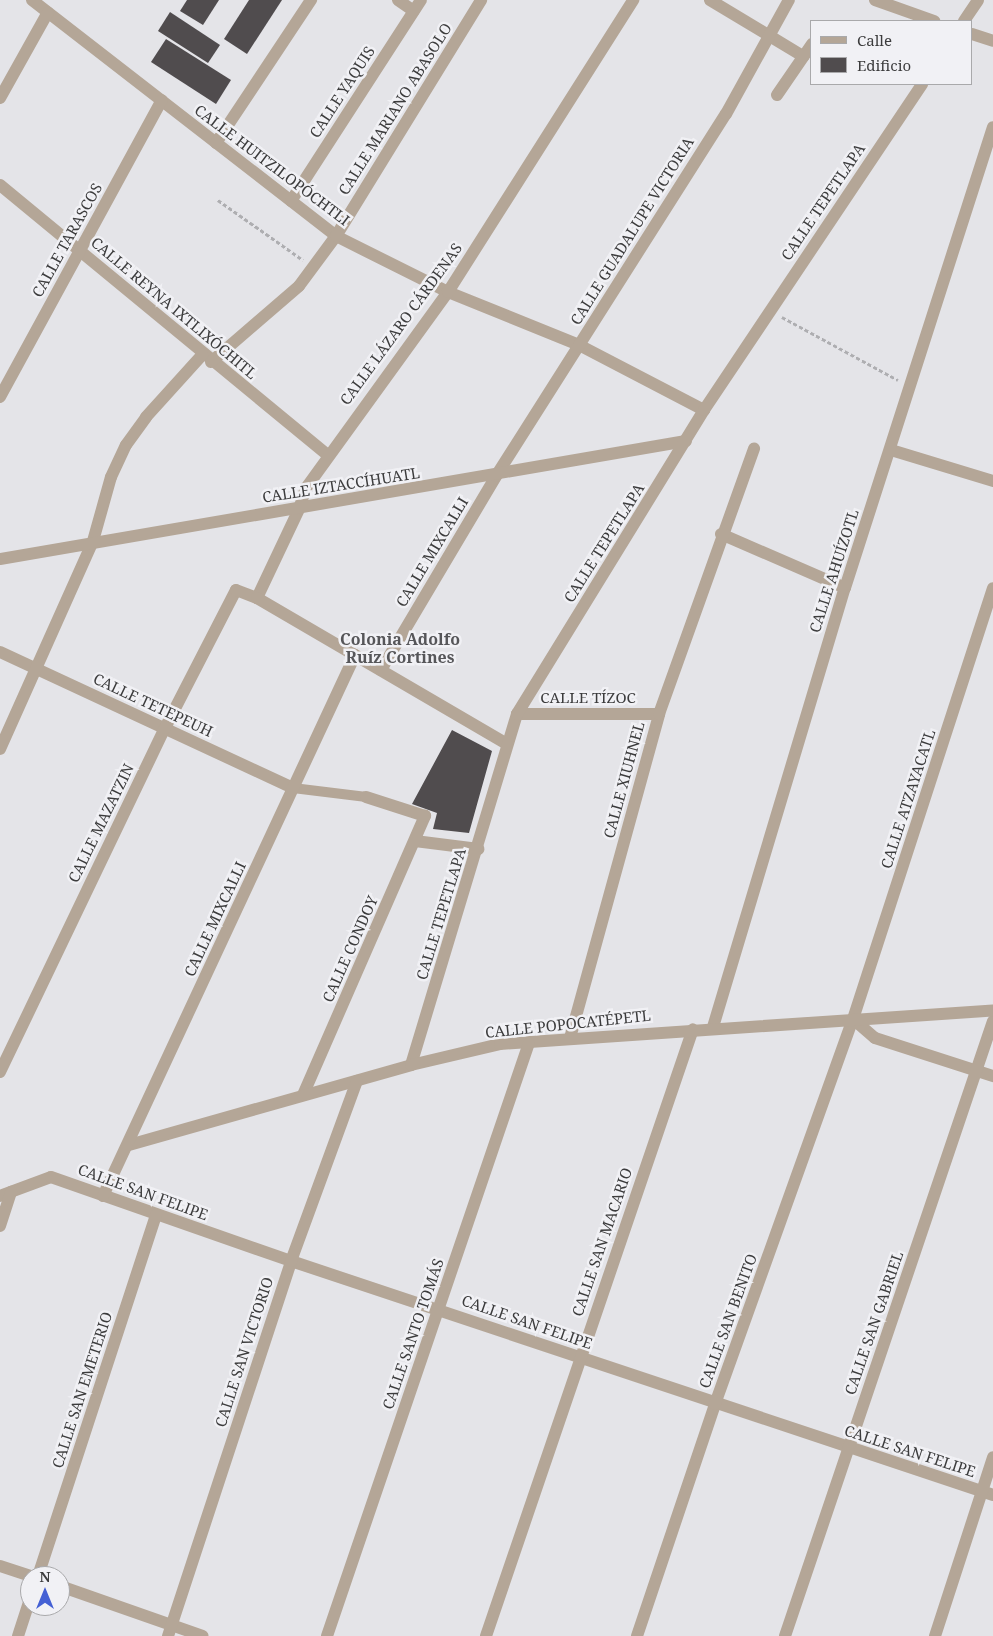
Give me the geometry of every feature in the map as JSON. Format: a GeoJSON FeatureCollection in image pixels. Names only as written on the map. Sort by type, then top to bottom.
{"type":"FeatureCollection","features":[{"type":"Feature","properties":{"kind":"street","name":"CALLE HUITZILOPÓCHTLI"},"geometry":{"type":"LineString","coordinates":[[32,0],[336,236],[448,292],[579,345],[704,410]]}},
{"type":"Feature","properties":{"kind":"street"},"geometry":{"type":"LineString","coordinates":[[216,143],[311,0]]}},
{"type":"Feature","properties":{"kind":"street"},"geometry":{"type":"LineString","coordinates":[[398,0],[414,11]]}},
{"type":"Feature","properties":{"kind":"street","name":"CALLE YAQUIS"},"geometry":{"type":"LineString","coordinates":[[291,201],[422,0]]}},
{"type":"Feature","properties":{"kind":"street","name":"CALLE MARIANO ABASOLO"},"geometry":{"type":"LineString","coordinates":[[0,749],[94,541],[111,477],[126,444],[207,358],[299,286],[336,236],[481,0]]}},
{"type":"Feature","properties":{"kind":"street","name":"CALLE LÁZARO CÁRDENAS"},"geometry":{"type":"LineString","coordinates":[[257,598],[299,509],[306,488],[327,455],[448,292],[633,0]]}},
{"type":"Feature","properties":{"kind":"street"},"geometry":{"type":"LineString","coordinates":[[710,0],[803,56]]}},
{"type":"Feature","properties":{"kind":"street","name":"CALLE GUADALUPE VICTORIA"},"geometry":{"type":"LineString","coordinates":[[496,476],[726,114],[788,0]]}},
{"type":"Feature","properties":{"kind":"street"},"geometry":{"type":"LineString","coordinates":[[875,0],[931,20]]}},
{"type":"Feature","properties":{"kind":"street"},"geometry":{"type":"LineString","coordinates":[[965,20],[978,0]]}},
{"type":"Feature","properties":{"kind":"street"},"geometry":{"type":"LineString","coordinates":[[0,98],[48,12]]}},
{"type":"Feature","properties":{"kind":"street"},"geometry":{"type":"LineString","coordinates":[[973,34],[993,41]]}},
{"type":"Feature","properties":{"kind":"street"},"geometry":{"type":"LineString","coordinates":[[777,95],[810,47]]}},
{"type":"Feature","properties":{"kind":"street","name":"CALLE TEPETLAPA"},"geometry":{"type":"LineString","coordinates":[[411,1065],[478,849],[505,743],[517,714],[704,410],[921,85]]}},
{"type":"Feature","properties":{"kind":"street","name":"CALLE TARASCOS"},"geometry":{"type":"LineString","coordinates":[[0,397],[162,100]]}},
{"type":"Feature","properties":{"kind":"street","name":"CALLE AHUÍZOTL"},"geometry":{"type":"LineString","coordinates":[[714,1028],[845,588],[891,450],[909,386],[993,127]]}},
{"type":"Feature","properties":{"kind":"street","name":"CALLE REYNA IXTLIXÓCHITL"},"geometry":{"type":"LineString","coordinates":[[0,185],[207,358],[327,455]]}},
{"type":"Feature","properties":{"kind":"street","name":"CALLE IZTACCÍHUATL"},"geometry":{"type":"LineString","coordinates":[[0,558],[496,476],[686,441]]}},
{"type":"Feature","properties":{"kind":"street","name":"CALLE XIUHNEL"},"geometry":{"type":"LineString","coordinates":[[570,1038],[659,714],[754,449]]}},
{"type":"Feature","properties":{"kind":"street"},"geometry":{"type":"LineString","coordinates":[[891,450],[993,481]]}},
{"type":"Feature","properties":{"kind":"street","name":"CALLE MIXCALLI"},"geometry":{"type":"LineString","coordinates":[[381,670],[496,476]]}},
{"type":"Feature","properties":{"kind":"street"},"geometry":{"type":"LineString","coordinates":[[722,534],[845,588]]}},
{"type":"Feature","properties":{"kind":"street","name":"CALLE ATZAYACATL"},"geometry":{"type":"LineString","coordinates":[[854,1019],[993,588]]}},
{"type":"Feature","properties":{"kind":"street","name":"CALLE MAZATZIN"},"geometry":{"type":"LineString","coordinates":[[0,1072],[165,728],[236,590],[257,598]]}},
{"type":"Feature","properties":{"kind":"street"},"geometry":{"type":"LineString","coordinates":[[257,598],[505,743]]}},
{"type":"Feature","properties":{"kind":"street","name":"CALLE TETEPEUH"},"geometry":{"type":"LineString","coordinates":[[0,652],[293,788]]}},
{"type":"Feature","properties":{"kind":"street","name":"CALLE MIXCALLI"},"geometry":{"type":"LineString","coordinates":[[103,1196],[129,1145],[355,655]]}},
{"type":"Feature","properties":{"kind":"street","name":"CALLE TÍZOC"},"geometry":{"type":"LineString","coordinates":[[517,714],[659,714]]}},
{"type":"Feature","properties":{"kind":"street"},"geometry":{"type":"LineString","coordinates":[[293,788],[366,797]]}},
{"type":"Feature","properties":{"kind":"street","name":"CALLE CONDOY"},"geometry":{"type":"LineString","coordinates":[[303,1095],[425,816],[366,797]]}},
{"type":"Feature","properties":{"kind":"street"},"geometry":{"type":"LineString","coordinates":[[415,841],[478,849]]}},
{"type":"Feature","properties":{"kind":"street","name":"CALLE POPOCATÉPETL"},"geometry":{"type":"LineString","coordinates":[[129,1145],[411,1065],[500,1044],[693,1028],[993,1010]]}},
{"type":"Feature","properties":{"kind":"street"},"geometry":{"type":"LineString","coordinates":[[854,1019],[875,1038],[993,1076]]}},
{"type":"Feature","properties":{"kind":"street","name":"CALLE SAN BENITO"},"geometry":{"type":"LineString","coordinates":[[636,1636],[715,1404],[854,1019]]}},
{"type":"Feature","properties":{"kind":"street","name":"CALLE SAN GABRIEL"},"geometry":{"type":"LineString","coordinates":[[785,1636],[993,1021]]}},
{"type":"Feature","properties":{"kind":"street","name":"CALLE SAN MACARIO"},"geometry":{"type":"LineString","coordinates":[[486,1636],[693,1028]]}},
{"type":"Feature","properties":{"kind":"street","name":"CALLE SANTO TOMÁS"},"geometry":{"type":"LineString","coordinates":[[327,1636],[529,1043]]}},
{"type":"Feature","properties":{"kind":"street","name":"CALLE SAN VICTORIO"},"geometry":{"type":"LineString","coordinates":[[170,1631],[291,1261],[357,1081]]}},
{"type":"Feature","properties":{"kind":"street","name":"CALLE SAN FELIPE"},"geometry":{"type":"LineString","coordinates":[[5,1194],[51,1177],[291,1261],[439,1309],[715,1404],[987,1493]]}},
{"type":"Feature","properties":{"kind":"street"},"geometry":{"type":"LineString","coordinates":[[0,1226],[5,1194]]}},
{"type":"Feature","properties":{"kind":"street","name":"CALLE SAN EMETERIO"},"geometry":{"type":"LineString","coordinates":[[41,1566],[156,1215]]}},
{"type":"Feature","properties":{"kind":"street"},"geometry":{"type":"LineString","coordinates":[[935,1636],[987,1493],[993,1457]]}},
{"type":"Feature","properties":{"kind":"street"},"geometry":{"type":"LineString","coordinates":[[0,1566],[20,1572]]}},
{"type":"Feature","properties":{"kind":"street"},"geometry":{"type":"LineString","coordinates":[[70,1590],[170,1631],[202,1636]]}},
{"type":"Feature","properties":{"kind":"street"},"geometry":{"type":"LineString","coordinates":[[18,1636],[25,1616]]}},
{"type":"Feature","properties":{"kind":"path"},"geometry":{"type":"LineString","coordinates":[[218,200],[313,266]]}},
{"type":"Feature","properties":{"kind":"path"},"geometry":{"type":"LineString","coordinates":[[770,310],[909,386]]}},
{"type":"Feature","properties":{"kind":"building"},"geometry":{"type":"Polygon","coordinates":[[[187,0],[219,0],[203,25],[180,11],[187,0]]]}},
{"type":"Feature","properties":{"kind":"building"},"geometry":{"type":"Polygon","coordinates":[[[249,0],[282,0],[247,54],[224,39],[249,0]]]}},
{"type":"Feature","properties":{"kind":"building"},"geometry":{"type":"Polygon","coordinates":[[[170,12],[220,45],[208,63],[158,31],[170,12]]]}},
{"type":"Feature","properties":{"kind":"building"},"geometry":{"type":"Polygon","coordinates":[[[166,39],[231,80],[216,104],[151,62],[166,39]]]}},
{"type":"Feature","properties":{"kind":"building"},"geometry":{"type":"Polygon","coordinates":[[[452,730],[492,751],[469,833],[433,829],[437,813],[412,804],[452,730]]]}},
{"type":"Feature","properties":{"kind":"district","name":"Colonia Adolfo Ruíz Cortines"},"geometry":{"type":"Point","coordinates":[400,648]}}]}
